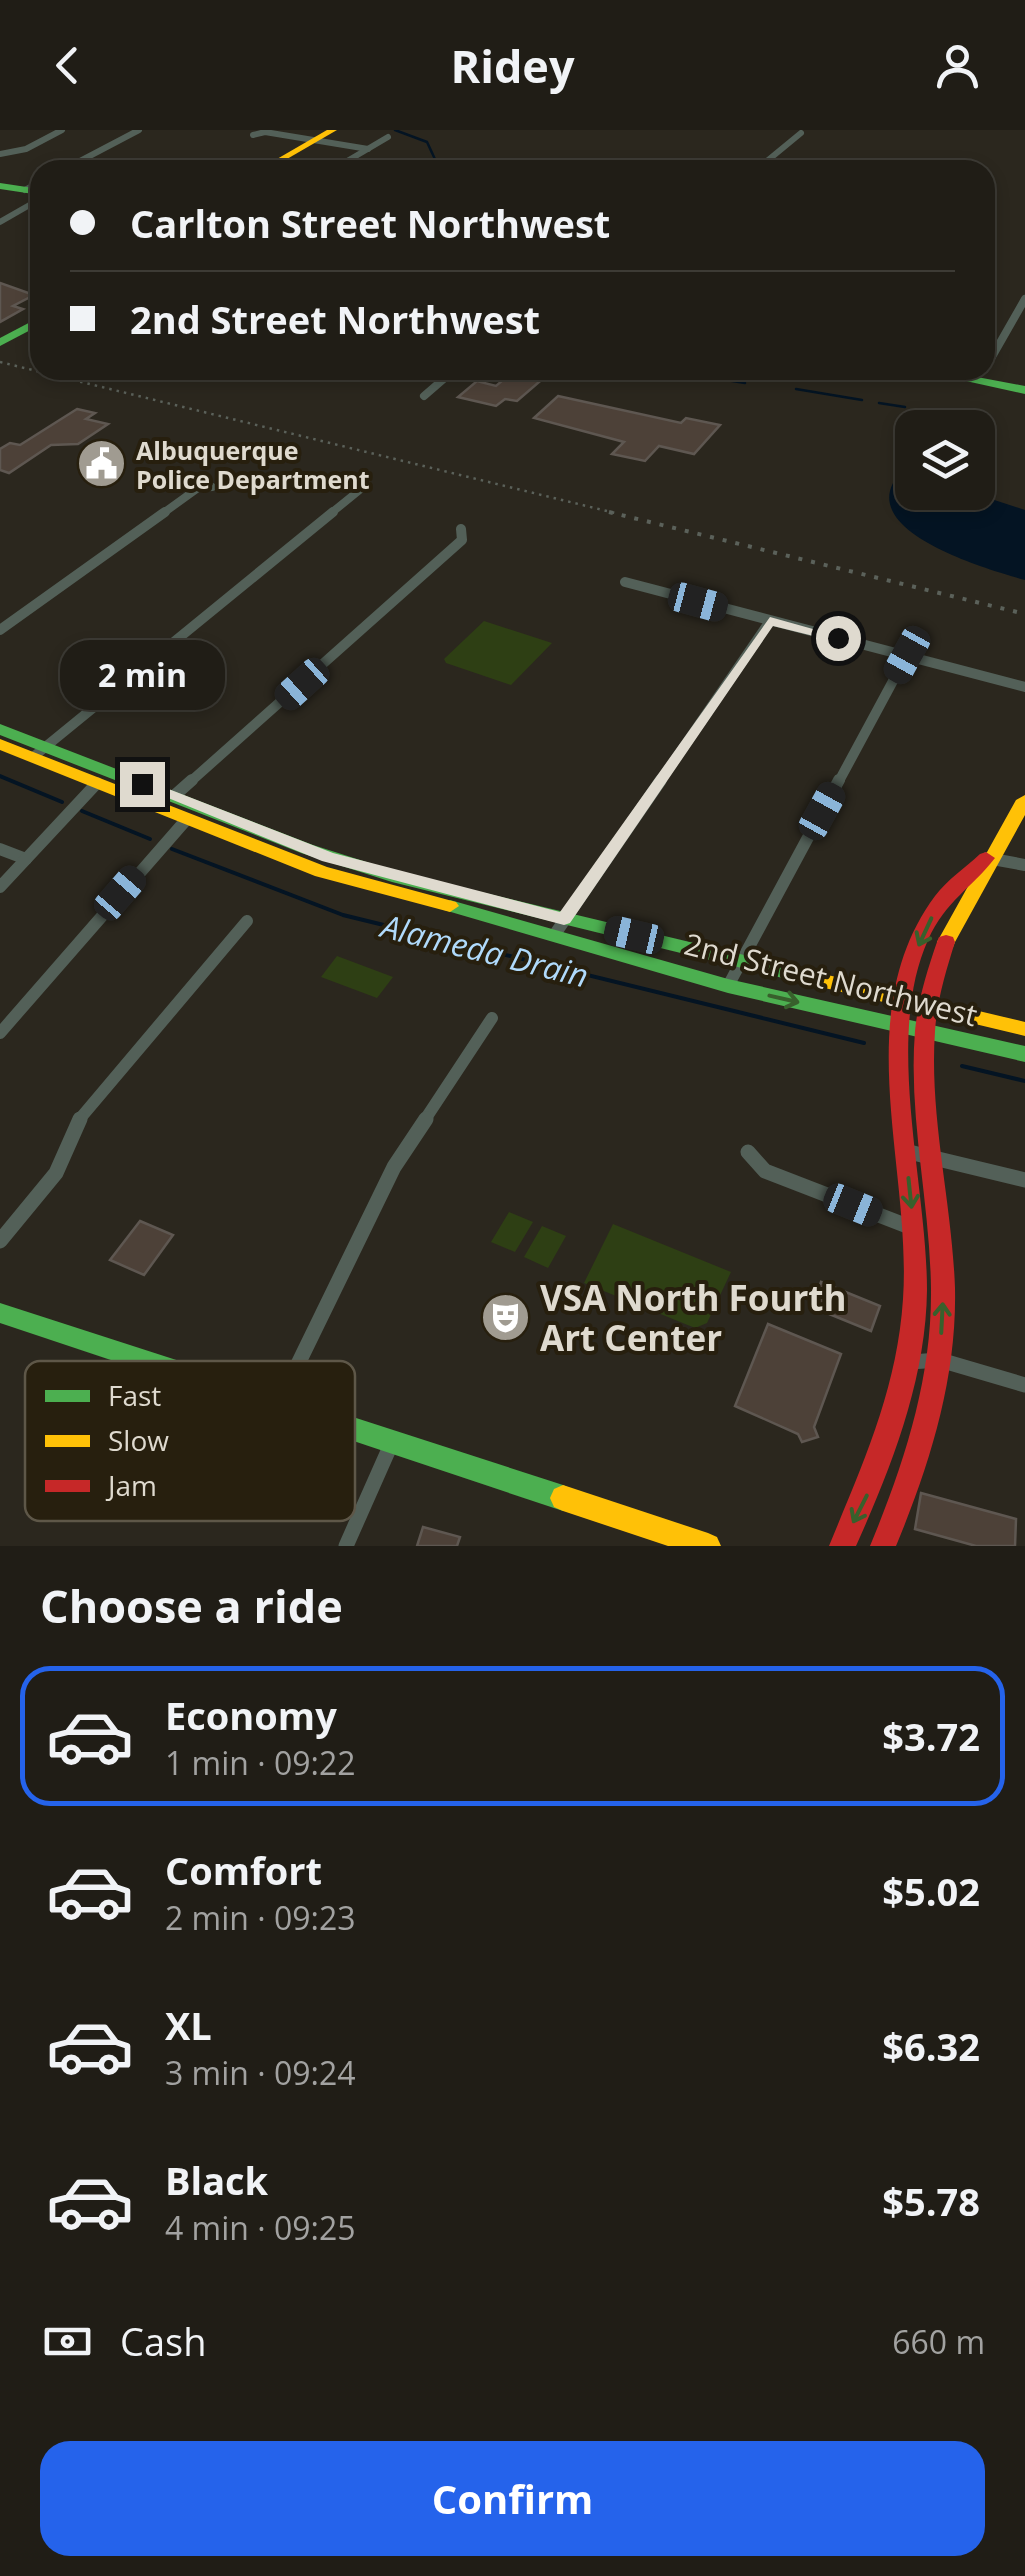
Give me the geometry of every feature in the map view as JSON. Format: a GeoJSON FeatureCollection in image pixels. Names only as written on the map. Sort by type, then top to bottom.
{"type":"FeatureCollection","features":[{"type":"Feature","properties":{"kind":"main road"},"geometry":{"type":"LineString","coordinates":[[281,160],[346,130]]}},
{"type":"Feature","properties":{"kind":"main road"},"geometry":{"type":"LineString","coordinates":[[291,160],[324,137]]}},
{"type":"Feature","properties":{"kind":"main road"},"geometry":{"type":"LineString","coordinates":[[0,186],[30,190]]}},
{"type":"Feature","properties":{"kind":"main road"},"geometry":{"type":"LineString","coordinates":[[0,332],[30,316]]}},
{"type":"Feature","properties":{"kind":"main road"},"geometry":{"type":"LineString","coordinates":[[0,343],[30,326]]}},
{"type":"Feature","properties":{"kind":"main road"},"geometry":{"type":"LineString","coordinates":[[995,379],[1025,390]]}},
{"type":"Feature","properties":{"kind":"main road","name":"2nd Street Northwest"},"geometry":{"type":"LineString","coordinates":[[0,729],[97,783],[321,872],[560,927],[740,960],[1025,1028]]}},
{"type":"Feature","properties":{"kind":"main road","name":"2nd Street Northwest"},"geometry":{"type":"LineString","coordinates":[[0,744],[39,752],[174,796],[328,857],[560,927],[728,986],[1025,1054]]}},
{"type":"Feature","properties":{"kind":"main road"},"geometry":{"type":"LineString","coordinates":[[882,1546],[912,1476],[940,1360],[943,1290],[924,1032],[928,1004],[940,959],[987,858],[1025,800]]}},
{"type":"Feature","properties":{"kind":"main road"},"geometry":{"type":"LineString","coordinates":[[842,1546],[876,1478],[910,1362],[916,1289],[898,1026],[902,998],[912,961],[940,904],[962,876],[987,858]]}},
{"type":"Feature","properties":{"kind":"main road"},"geometry":{"type":"LineString","coordinates":[[0,1313],[149,1361]]}},
{"type":"Feature","properties":{"kind":"main road"},"geometry":{"type":"LineString","coordinates":[[355,1428],[708,1546]]}},
{"type":"Feature","properties":{"kind":"street"},"geometry":{"type":"LineString","coordinates":[[0,154],[26,149],[62,130]]}},
{"type":"Feature","properties":{"kind":"street"},"geometry":{"type":"LineString","coordinates":[[82,160],[139,130]]}},
{"type":"Feature","properties":{"kind":"street"},"geometry":{"type":"LineString","coordinates":[[768,160],[801,133]]}},
{"type":"Feature","properties":{"kind":"street"},"geometry":{"type":"LineString","coordinates":[[253,135],[324,137],[368,149]]}},
{"type":"Feature","properties":{"kind":"street"},"geometry":{"type":"LineString","coordinates":[[349,160],[388,137]]}},
{"type":"Feature","properties":{"kind":"street"},"geometry":{"type":"LineString","coordinates":[[0,222],[30,196]]}},
{"type":"Feature","properties":{"kind":"street"},"geometry":{"type":"LineString","coordinates":[[995,353],[1025,299]]}},
{"type":"Feature","properties":{"kind":"street"},"geometry":{"type":"LineString","coordinates":[[424,396],[442,380]]}},
{"type":"Feature","properties":{"kind":"street"},"geometry":{"type":"LineString","coordinates":[[39,752],[366,484]]}},
{"type":"Feature","properties":{"kind":"street"},"geometry":{"type":"LineString","coordinates":[[0,630],[198,488],[212,487]]}},
{"type":"Feature","properties":{"kind":"street"},"geometry":{"type":"LineString","coordinates":[[174,796],[462,540],[461,529]]}},
{"type":"Feature","properties":{"kind":"street"},"geometry":{"type":"LineString","coordinates":[[625,582],[1025,687]]}},
{"type":"Feature","properties":{"kind":"street"},"geometry":{"type":"LineString","coordinates":[[560,927],[770,621]]}},
{"type":"Feature","properties":{"kind":"street"},"geometry":{"type":"LineString","coordinates":[[728,986],[907,655]]}},
{"type":"Feature","properties":{"kind":"street"},"geometry":{"type":"LineString","coordinates":[[0,887],[97,783]]}},
{"type":"Feature","properties":{"kind":"street"},"geometry":{"type":"LineString","coordinates":[[0,1032],[186,820]]}},
{"type":"Feature","properties":{"kind":"street"},"geometry":{"type":"LineString","coordinates":[[0,849],[26,859]]}},
{"type":"Feature","properties":{"kind":"street"},"geometry":{"type":"LineString","coordinates":[[987,858],[1025,865]]}},
{"type":"Feature","properties":{"kind":"street"},"geometry":{"type":"LineString","coordinates":[[0,1241],[56,1173],[75,1125],[247,921]]}},
{"type":"Feature","properties":{"kind":"street"},"geometry":{"type":"LineString","coordinates":[[300,1361],[394,1166],[492,1018]]}},
{"type":"Feature","properties":{"kind":"street"},"geometry":{"type":"LineString","coordinates":[[906,1151],[1025,1180]]}},
{"type":"Feature","properties":{"kind":"street"},"geometry":{"type":"LineString","coordinates":[[748,1152],[764,1170],[938,1236]]}},
{"type":"Feature","properties":{"kind":"street"},"geometry":{"type":"LineString","coordinates":[[910,1362],[940,1360],[1025,1385]]}},
{"type":"Feature","properties":{"kind":"street"},"geometry":{"type":"LineString","coordinates":[[346,1546],[393,1440]]}},
{"type":"Feature","properties":{"kind":"green space"},"geometry":{"type":"Polygon","coordinates":[[[484,621],[552,643],[511,685],[446,663],[444,659],[484,621]]]}},
{"type":"Feature","properties":{"kind":"green space"},"geometry":{"type":"Polygon","coordinates":[[[337,956],[393,977],[377,998],[321,977],[337,956]]]}},
{"type":"Feature","properties":{"kind":"green space"},"geometry":{"type":"Polygon","coordinates":[[[509,1212],[533,1222],[515,1252],[491,1242],[509,1212]]]}},
{"type":"Feature","properties":{"kind":"green space"},"geometry":{"type":"Polygon","coordinates":[[[613,1224],[731,1272],[707,1323],[695,1328],[584,1283],[613,1224]]]}},
{"type":"Feature","properties":{"kind":"green space"},"geometry":{"type":"Polygon","coordinates":[[[542,1226],[566,1236],[548,1268],[524,1257],[542,1226]]]}},
{"type":"Feature","properties":{"kind":"water"},"geometry":{"type":"Polygon","coordinates":[[[893,483],[895,510],[995,510],[995,500],[1025,510],[1025,580],[961,559],[914,534],[897,519],[889,502],[893,483]]]}},
{"type":"Feature","properties":{"kind":"building"},"geometry":{"type":"Polygon","coordinates":[[[0,283],[30,294],[13,306],[23,309],[0,322],[0,283]]]}},
{"type":"Feature","properties":{"kind":"building"},"geometry":{"type":"Polygon","coordinates":[[[503,380],[541,380],[517,401],[505,399],[496,406],[458,397],[477,381],[496,386],[503,380]]]}},
{"type":"Feature","properties":{"kind":"building"},"geometry":{"type":"Polygon","coordinates":[[[558,396],[681,423],[686,418],[720,425],[694,454],[659,446],[645,461],[612,454],[624,442],[534,418],[558,396]]]}},
{"type":"Feature","properties":{"kind":"building"},"geometry":{"type":"Polygon","coordinates":[[[77,409],[95,413],[86,419],[108,424],[78,444],[51,445],[9,473],[0,470],[0,449],[10,443],[20,445],[77,409]]]}},
{"type":"Feature","properties":{"kind":"building"},"geometry":{"type":"Polygon","coordinates":[[[140,1221],[173,1235],[144,1275],[110,1260],[140,1221]]]}},
{"type":"Feature","properties":{"kind":"building"},"geometry":{"type":"Polygon","coordinates":[[[821,1282],[880,1306],[871,1331],[812,1307],[821,1282]]]}},
{"type":"Feature","properties":{"kind":"building"},"geometry":{"type":"Polygon","coordinates":[[[768,1324],[841,1354],[814,1427],[818,1437],[802,1442],[798,1434],[735,1406],[768,1324]]]}},
{"type":"Feature","properties":{"kind":"building"},"geometry":{"type":"Polygon","coordinates":[[[921,1493],[1016,1519],[1015,1546],[976,1546],[915,1529],[921,1493]]]}},
{"type":"Feature","properties":{"kind":"building"},"geometry":{"type":"Polygon","coordinates":[[[423,1527],[460,1537],[457,1546],[417,1546],[423,1527]]]}},
{"type":"Feature","properties":{"kind":"waterway"},"geometry":{"type":"LineString","coordinates":[[395,130],[427,142],[435,160]]}},
{"type":"Feature","properties":{"kind":"waterway"},"geometry":{"type":"LineString","coordinates":[[726,380],[745,383]]}},
{"type":"Feature","properties":{"kind":"waterway"},"geometry":{"type":"LineString","coordinates":[[796,389],[862,400]]}},
{"type":"Feature","properties":{"kind":"waterway"},"geometry":{"type":"LineString","coordinates":[[879,403],[905,407]]}},
{"type":"Feature","properties":{"kind":"waterway","name":"Alameda Drain"},"geometry":{"type":"LineString","coordinates":[[0,776],[62,802]]}},
{"type":"Feature","properties":{"kind":"waterway","name":"Alameda Drain"},"geometry":{"type":"LineString","coordinates":[[82,811],[150,839]]}},
{"type":"Feature","properties":{"kind":"waterway","name":"Alameda Drain"},"geometry":{"type":"LineString","coordinates":[[172,849],[343,915],[864,1043]]}},
{"type":"Feature","properties":{"kind":"waterway","name":"Alameda Drain"},"geometry":{"type":"LineString","coordinates":[[962,1066],[1025,1081]]}},
{"type":"Feature","properties":{"kind":"railway"},"geometry":{"type":"LineString","coordinates":[[0,362],[30,369]]}},
{"type":"Feature","properties":{"kind":"railway"},"geometry":{"type":"LineString","coordinates":[[73,380],[619,514]]}},
{"type":"Feature","properties":{"kind":"railway"},"geometry":{"type":"LineString","coordinates":[[609,512],[1025,614]]}},
{"type":"Feature","properties":{"kind":"traffic: fast"},"geometry":{"type":"LineString","coordinates":[[0,186],[30,190]]}},
{"type":"Feature","properties":{"kind":"traffic: fast"},"geometry":{"type":"LineString","coordinates":[[0,343],[30,326]]}},
{"type":"Feature","properties":{"kind":"traffic: fast"},"geometry":{"type":"LineString","coordinates":[[974,380],[1025,390]]}},
{"type":"Feature","properties":{"kind":"traffic: fast"},"geometry":{"type":"LineString","coordinates":[[0,729],[307,849],[398,878],[811,978]]}},
{"type":"Feature","properties":{"kind":"traffic: fast"},"geometry":{"type":"LineString","coordinates":[[450,906],[728,986],[1025,1054]]}},
{"type":"Feature","properties":{"kind":"traffic: fast"},"geometry":{"type":"LineString","coordinates":[[0,1313],[146,1361]]}},
{"type":"Feature","properties":{"kind":"traffic: fast"},"geometry":{"type":"LineString","coordinates":[[355,1430],[563,1498]]}},
{"type":"Feature","properties":{"kind":"traffic: slow"},"geometry":{"type":"LineString","coordinates":[[280,160],[333,130]]}},
{"type":"Feature","properties":{"kind":"traffic: slow"},"geometry":{"type":"LineString","coordinates":[[0,744],[321,872],[450,906]]}},
{"type":"Feature","properties":{"kind":"traffic: slow"},"geometry":{"type":"LineString","coordinates":[[946,942],[1025,800]]}},
{"type":"Feature","properties":{"kind":"traffic: slow"},"geometry":{"type":"LineString","coordinates":[[811,978],[1025,1029]]}},
{"type":"Feature","properties":{"kind":"traffic: slow"},"geometry":{"type":"LineString","coordinates":[[563,1498],[708,1546]]}},
{"type":"Feature","properties":{"kind":"traffic: jam"},"geometry":{"type":"LineString","coordinates":[[842,1546],[892,1423],[913,1326],[914,1246],[900,1090],[899,1038],[904,988],[918,942],[942,900],[986,858]]}},
{"type":"Feature","properties":{"kind":"traffic: jam"},"geometry":{"type":"LineString","coordinates":[[883,1546],[918,1452],[939,1355],[943,1288],[924,1070],[932,984],[946,942]]}},
{"type":"Feature","properties":{"kind":"place","name":"Albuquerque Police Department"},"geometry":{"type":"Point","coordinates":[101,464]}},
{"type":"Feature","properties":{"kind":"place","name":"VSA North Fourth Art Center"},"geometry":{"type":"Point","coordinates":[505,1317]}},
{"type":"Feature","properties":{"kind":"route"},"geometry":{"type":"LineString","coordinates":[[142,784],[328,857],[564,919],[770,621],[838,638]]}}]}
